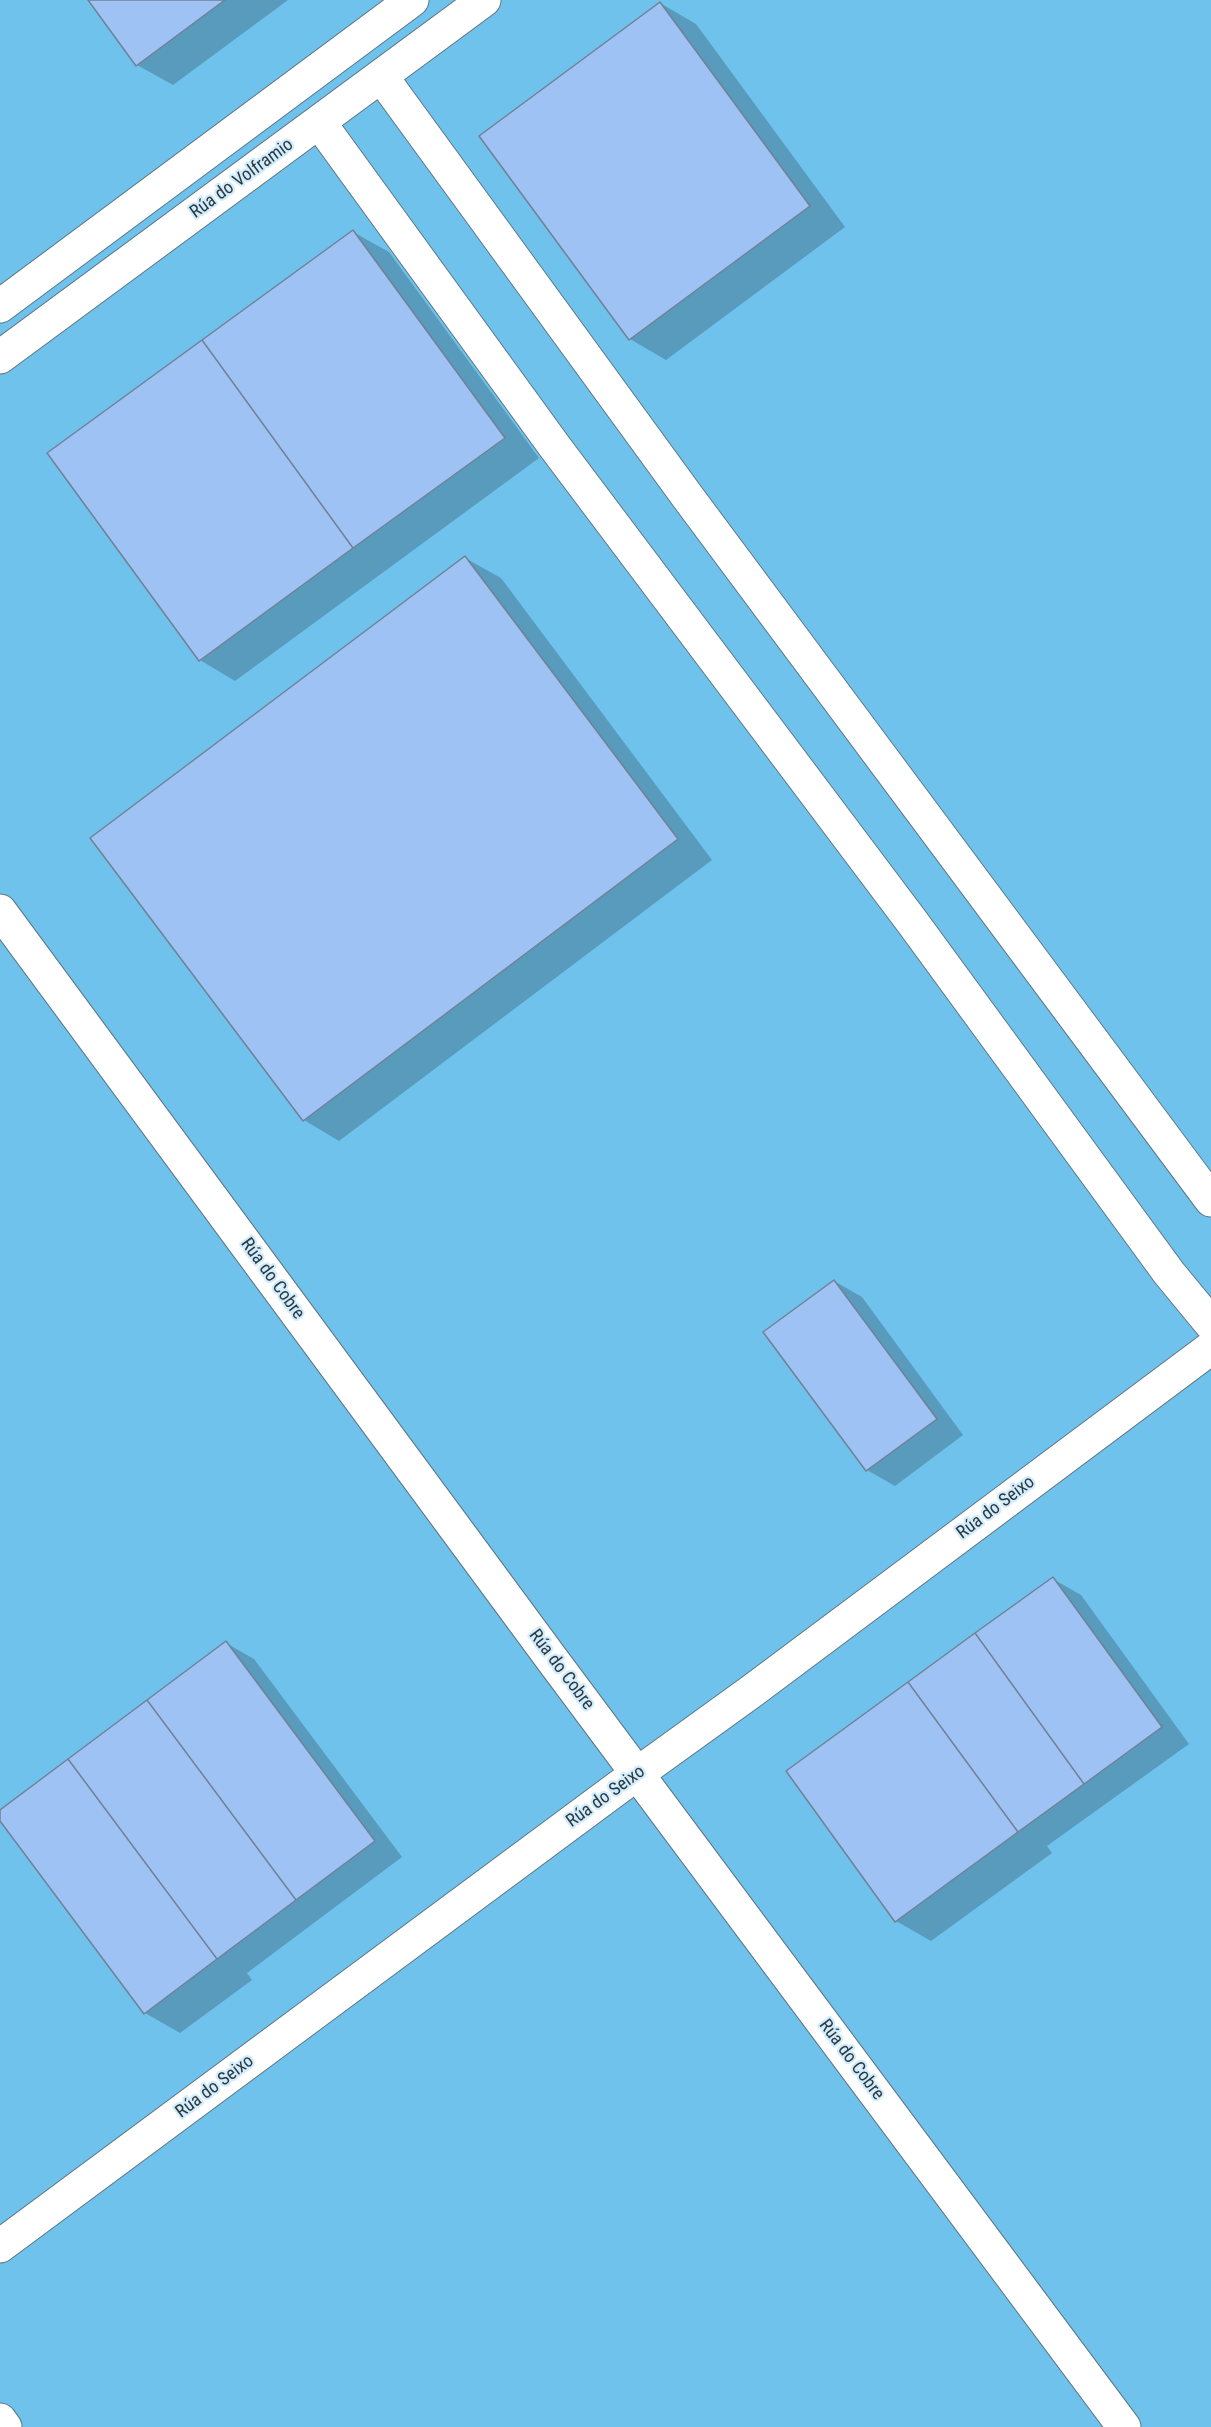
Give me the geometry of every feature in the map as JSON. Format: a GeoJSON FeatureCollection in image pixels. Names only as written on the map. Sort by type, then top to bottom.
{"type":"FeatureCollection","features":[{"type":"Feature","properties":{"kind":"street"},"geometry":{"type":"LineString","coordinates":[[0,306],[412,0]]}},
{"type":"Feature","properties":{"kind":"street","name":"Rúa do Volframio"},"geometry":{"type":"LineString","coordinates":[[0,357],[484,0]]}},
{"type":"Feature","properties":{"kind":"street"},"geometry":{"type":"LineString","coordinates":[[381,76],[687,496],[1211,1200]]}},
{"type":"Feature","properties":{"kind":"street"},"geometry":{"type":"LineString","coordinates":[[319,122],[562,457],[913,923],[1169,1273],[1211,1324]]}},
{"type":"Feature","properties":{"kind":"street","name":"Rúa do Cobre"},"geometry":{"type":"LineString","coordinates":[[0,911],[1124,2427]]}},
{"type":"Feature","properties":{"kind":"street","name":"Rúa do Seixo"},"geometry":{"type":"LineString","coordinates":[[0,2246],[1211,1348]]}},
{"type":"Feature","properties":{"kind":"street"},"geometry":{"type":"LineString","coordinates":[[0,2420],[5,2427]]}},
{"type":"Feature","properties":{"kind":"shaded area"},"geometry":{"type":"Polygon","coordinates":[[[0,0],[1211,0],[1211,2427],[0,2427],[0,0]]]}},
{"type":"Feature","properties":{"kind":"building"},"geometry":{"type":"Polygon","coordinates":[[[88,0],[225,0],[136,66],[88,0]]]}},
{"type":"Feature","properties":{"kind":"building"},"geometry":{"type":"Polygon","coordinates":[[[660,2],[810,206],[629,340],[479,136],[660,2]]]}},
{"type":"Feature","properties":{"kind":"building"},"geometry":{"type":"Polygon","coordinates":[[[353,230],[505,438],[353,548],[202,340],[353,230]]]}},
{"type":"Feature","properties":{"kind":"building"},"geometry":{"type":"Polygon","coordinates":[[[202,340],[353,548],[199,661],[47,453],[202,340]]]}},
{"type":"Feature","properties":{"kind":"building"},"geometry":{"type":"Polygon","coordinates":[[[465,556],[678,839],[303,1121],[90,838],[465,556]]]}},
{"type":"Feature","properties":{"kind":"building"},"geometry":{"type":"Polygon","coordinates":[[[834,1280],[937,1419],[866,1471],[763,1332],[834,1280]]]}},
{"type":"Feature","properties":{"kind":"building"},"geometry":{"type":"Polygon","coordinates":[[[1053,1577],[1162,1727],[1084,1784],[975,1633],[1053,1577]]]}},
{"type":"Feature","properties":{"kind":"building"},"geometry":{"type":"Polygon","coordinates":[[[975,1633],[1084,1784],[1018,1832],[908,1682],[975,1633]]]}},
{"type":"Feature","properties":{"kind":"building"},"geometry":{"type":"Polygon","coordinates":[[[226,1641],[375,1841],[296,1900],[147,1700],[226,1641]]]}},
{"type":"Feature","properties":{"kind":"building"},"geometry":{"type":"Polygon","coordinates":[[[908,1682],[1018,1832],[895,1922],[786,1771],[908,1682]]]}},
{"type":"Feature","properties":{"kind":"building"},"geometry":{"type":"Polygon","coordinates":[[[147,1700],[296,1900],[217,1959],[68,1759],[147,1700]]]}},
{"type":"Feature","properties":{"kind":"building"},"geometry":{"type":"Polygon","coordinates":[[[68,1759],[217,1959],[144,2014],[0,1821],[0,1810],[68,1759]]]}}]}
